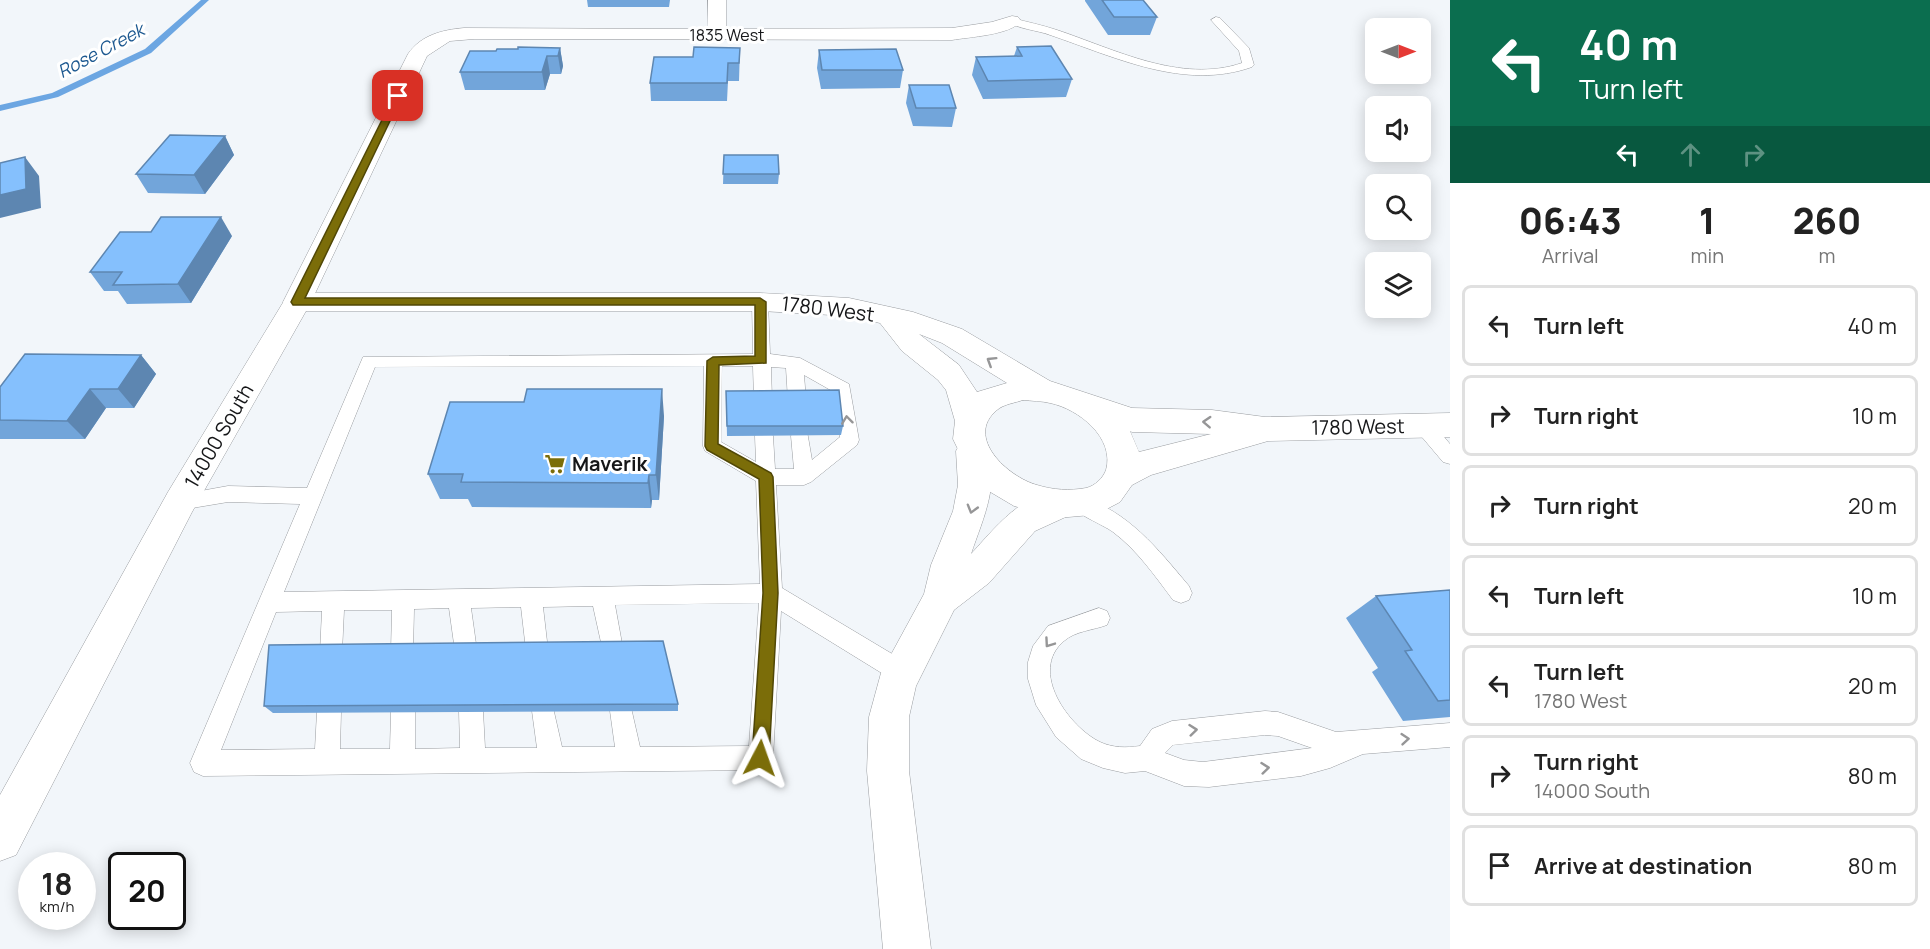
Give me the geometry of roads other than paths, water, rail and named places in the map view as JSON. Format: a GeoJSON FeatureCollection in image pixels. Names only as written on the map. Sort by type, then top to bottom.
{"type":"FeatureCollection","features":[{"type":"Feature","properties":{"kind":"street"},"geometry":{"type":"LineString","coordinates":[[717,0],[717,35]]}},
{"type":"Feature","properties":{"kind":"street","name":"1835 West"},"geometry":{"type":"LineString","coordinates":[[440,37],[463,33],[495,35],[952,34],[996,27],[1012,21]]}},
{"type":"Feature","properties":{"kind":"street","name":"14000 South"},"geometry":{"type":"LineString","coordinates":[[0,839],[180,502],[297,302],[418,54],[426,45],[440,37]]}},
{"type":"Feature","properties":{"kind":"street","name":"1780 West"},"geometry":{"type":"LineString","coordinates":[[297,302],[760,302],[849,307],[913,321],[952,336],[1042,390]]}},
{"type":"Feature","properties":{"kind":"street","name":"1780 West"},"geometry":{"type":"LineString","coordinates":[[890,317],[899,333],[948,370],[961,386],[968,404],[971,436]]}},
{"type":"Feature","properties":{"kind":"street"},"geometry":{"type":"LineString","coordinates":[[908,949],[887,772],[888,722],[901,672],[942,598],[949,566],[970,518],[975,497],[976,474],[971,436],[977,408],[1004,392],[1022,389],[1042,390],[1081,403],[1098,415],[1112,428],[1121,444],[1124,460],[1119,479],[1108,493],[1095,500],[1069,504],[1028,516],[1013,528],[972,577],[942,598]]}},
{"type":"Feature","properties":{"kind":"street","name":"1780 West"},"geometry":{"type":"LineString","coordinates":[[1081,403],[1105,414],[1132,420],[1212,422],[1265,429],[1437,425]]}},
{"type":"Feature","properties":{"kind":"street","name":"1780 West"},"geometry":{"type":"LineString","coordinates":[[1119,479],[1154,458],[1239,440],[1265,429]]}},
{"type":"Feature","properties":{"kind":"street"},"geometry":{"type":"LineString","coordinates":[[971,436],[982,466],[996,481],[1026,497],[1069,504]]}},
{"type":"Feature","properties":{"kind":"lane"},"geometry":{"type":"LineString","coordinates":[[1012,21],[1054,32],[1142,64],[1199,72],[1236,72],[1248,65],[1245,50],[1216,20]]}},
{"type":"Feature","properties":{"kind":"lane"},"geometry":{"type":"LineString","coordinates":[[760,302],[763,400]]}},
{"type":"Feature","properties":{"kind":"lane"},"geometry":{"type":"LineString","coordinates":[[713,361],[712,446],[766,477],[804,477],[850,440],[843,389],[794,362],[761,360],[369,361],[203,763],[760,758],[771,593],[766,477],[764,436]]}},
{"type":"Feature","properties":{"kind":"lane"},"geometry":{"type":"LineString","coordinates":[[794,362],[797,400]]}},
{"type":"Feature","properties":{"kind":"lane"},"geometry":{"type":"LineString","coordinates":[[1437,425],[1450,457]]}},
{"type":"Feature","properties":{"kind":"lane"},"geometry":{"type":"LineString","coordinates":[[800,436],[804,477]]}},
{"type":"Feature","properties":{"kind":"lane"},"geometry":{"type":"LineString","coordinates":[[1119,479],[1119,506],[1135,537]]}},
{"type":"Feature","properties":{"kind":"lane"},"geometry":{"type":"LineString","coordinates":[[180,502],[228,494],[313,496]]}},
{"type":"Feature","properties":{"kind":"lane"},"geometry":{"type":"LineString","coordinates":[[1069,504],[1113,518],[1135,537],[1181,593]]}},
{"type":"Feature","properties":{"kind":"lane"},"geometry":{"type":"LineString","coordinates":[[270,602],[603,598],[771,593],[901,672]]}},
{"type":"Feature","properties":{"kind":"lane"},"geometry":{"type":"LineString","coordinates":[[603,598],[612,650]]}},
{"type":"Feature","properties":{"kind":"lane"},"geometry":{"type":"LineString","coordinates":[[459,599],[466,651]]}},
{"type":"Feature","properties":{"kind":"lane"},"geometry":{"type":"LineString","coordinates":[[531,599],[537,650]]}},
{"type":"Feature","properties":{"kind":"lane"},"geometry":{"type":"LineString","coordinates":[[332,652],[334,600]]}},
{"type":"Feature","properties":{"kind":"lane"},"geometry":{"type":"LineString","coordinates":[[402,651],[403,600]]}},
{"type":"Feature","properties":{"kind":"lane"},"geometry":{"type":"LineString","coordinates":[[1099,618],[1069,626],[1055,634],[1045,645],[1040,660],[1039,677],[1044,696],[1059,725],[1088,749],[1106,757],[1125,761],[1147,758],[1178,772],[1204,774],[1317,761],[1359,743]]}},
{"type":"Feature","properties":{"kind":"lane"},"geometry":{"type":"LineString","coordinates":[[471,711],[473,760]]}},
{"type":"Feature","properties":{"kind":"lane"},"geometry":{"type":"LineString","coordinates":[[544,711],[551,759]]}},
{"type":"Feature","properties":{"kind":"lane"},"geometry":{"type":"LineString","coordinates":[[622,711],[629,758]]}},
{"type":"Feature","properties":{"kind":"lane"},"geometry":{"type":"LineString","coordinates":[[327,761],[329,712]]}},
{"type":"Feature","properties":{"kind":"lane"},"geometry":{"type":"LineString","coordinates":[[402,761],[403,712]]}},
{"type":"Feature","properties":{"kind":"lane"},"geometry":{"type":"LineString","coordinates":[[1147,758],[1161,738],[1172,733],[1255,724],[1278,724],[1336,744],[1450,735]]}},
{"type":"Feature","properties":{"kind":"waterway","name":"Rose Creek"},"geometry":{"type":"LineString","coordinates":[[0,108],[55,95],[148,51],[205,0]]}},
{"type":"Feature","properties":{"kind":"place","name":"Maverik"},"geometry":{"type":"Point","coordinates":[555,464]}}]}
